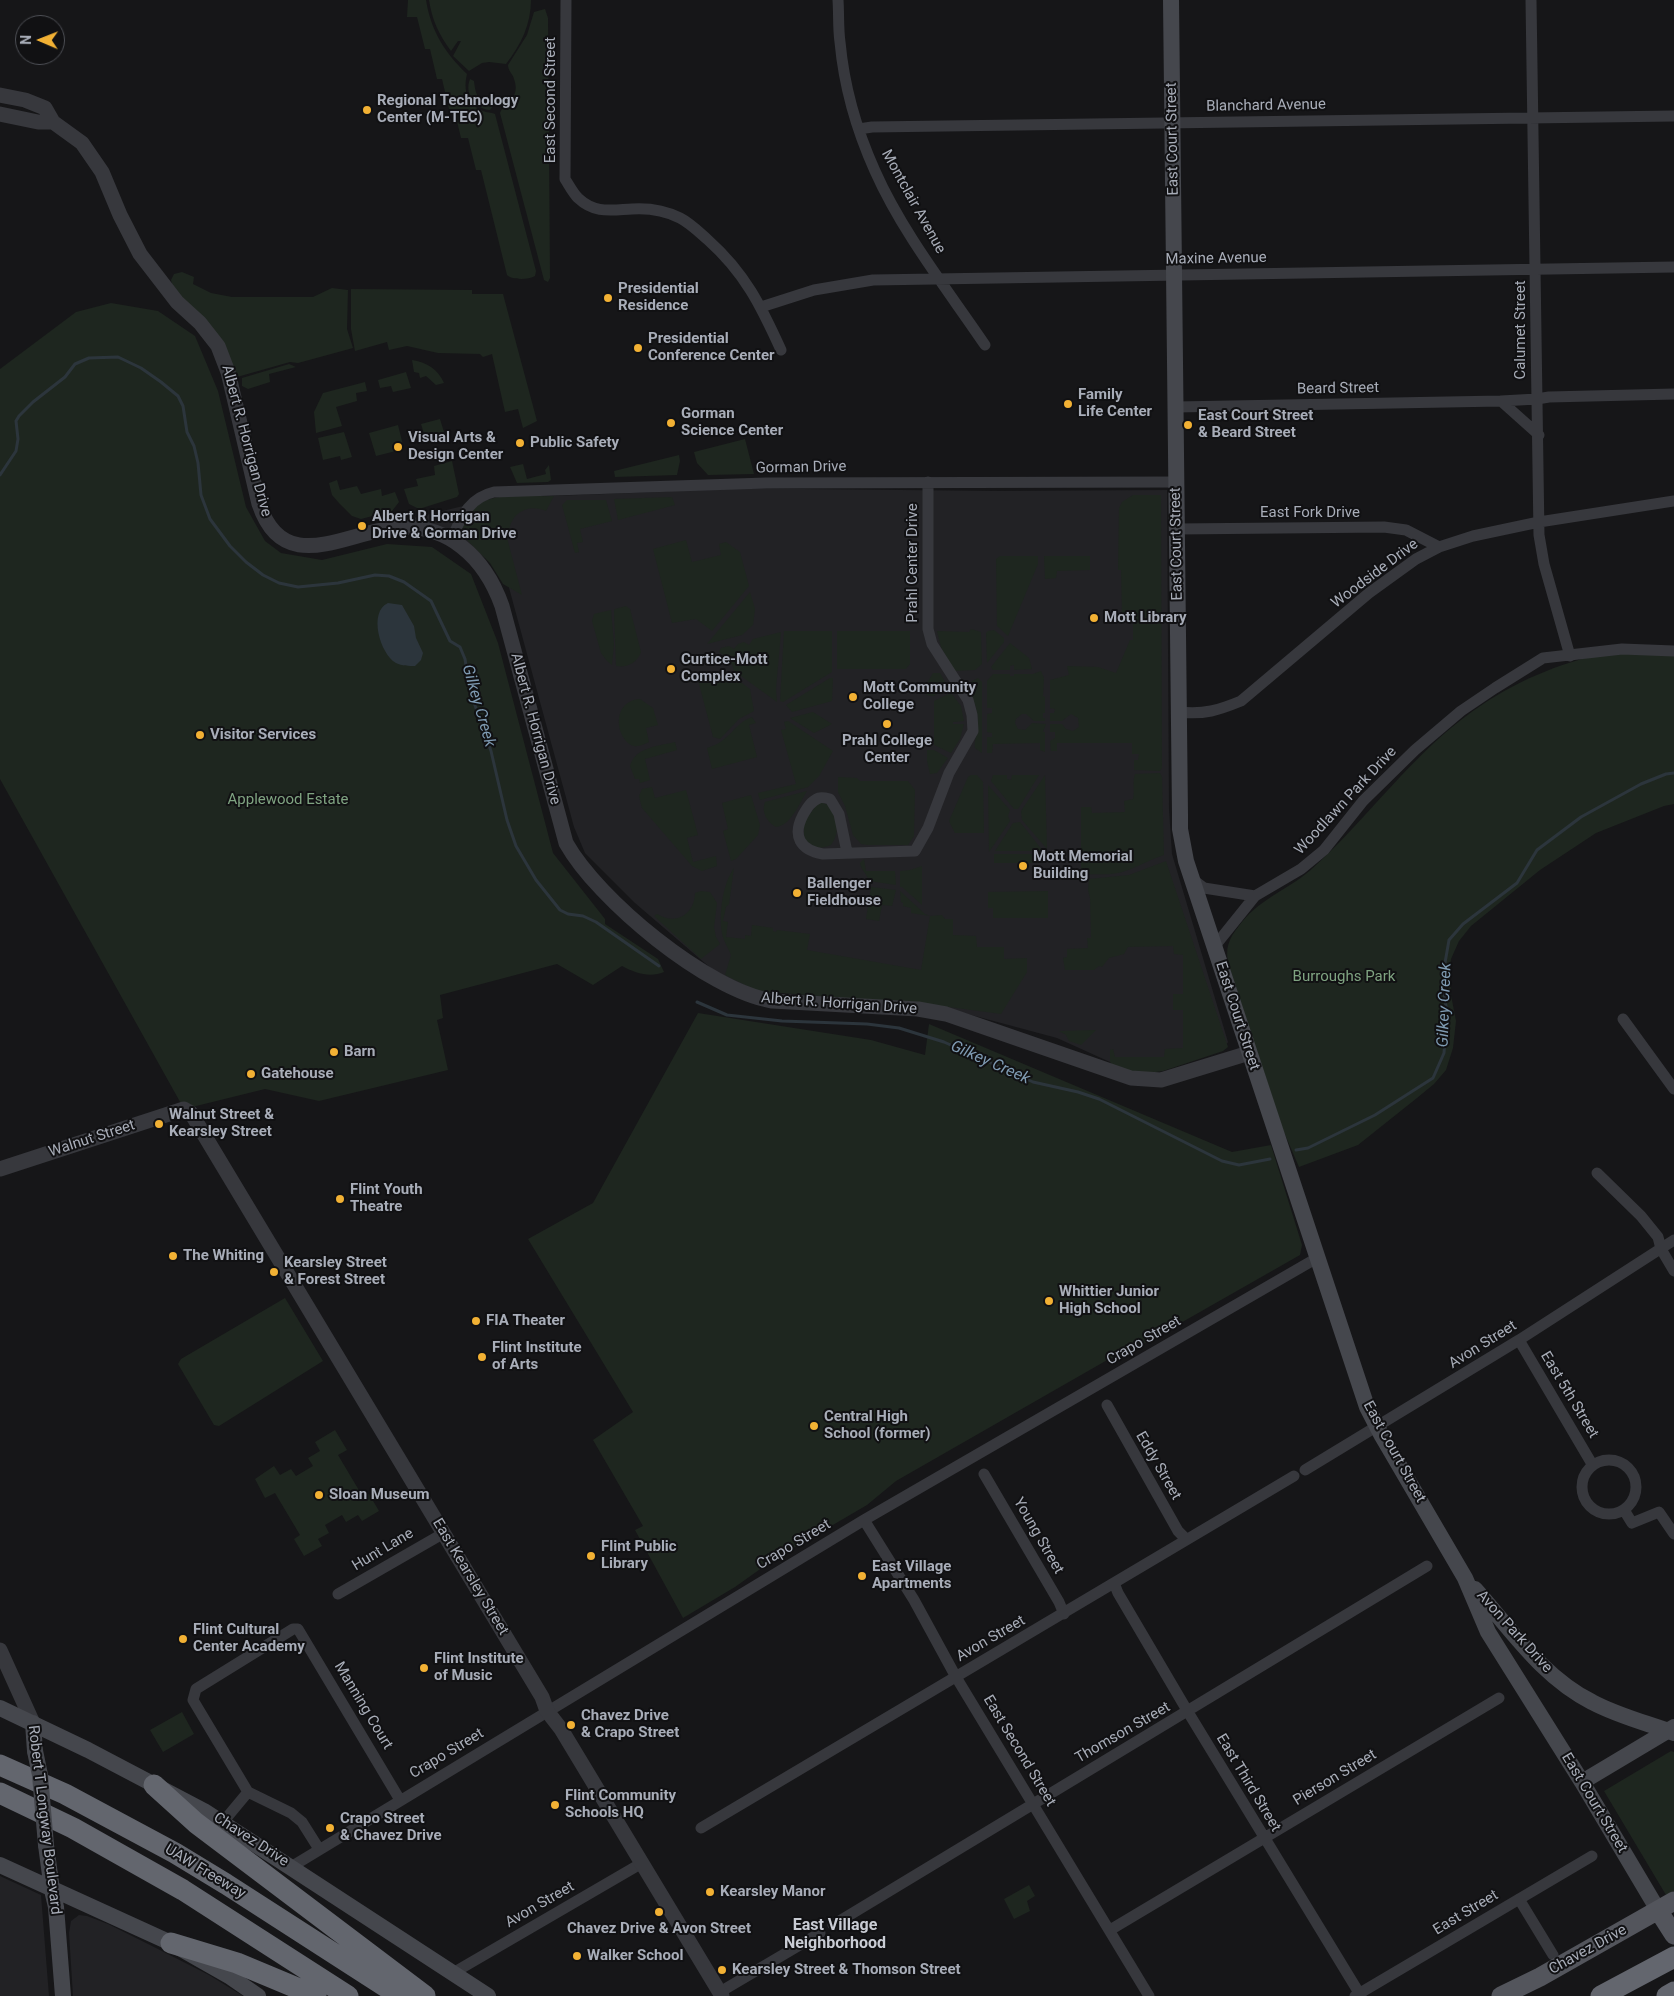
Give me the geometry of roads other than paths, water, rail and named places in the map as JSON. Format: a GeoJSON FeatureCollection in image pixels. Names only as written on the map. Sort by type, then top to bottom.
{"type":"FeatureCollection","features":[{"type":"Feature","properties":{"kind":"highway","name":"UAW Freeway"},"geometry":{"type":"LineString","coordinates":[[0,1765],[65,1794],[175,1853],[400,1996]]}},
{"type":"Feature","properties":{"kind":"highway"},"geometry":{"type":"LineString","coordinates":[[154,1785],[196,1823],[425,1996]]}},
{"type":"Feature","properties":{"kind":"highway","name":"UAW Freeway"},"geometry":{"type":"LineString","coordinates":[[0,1793],[80,1832],[183,1890],[348,1996]]}},
{"type":"Feature","properties":{"kind":"highway"},"geometry":{"type":"LineString","coordinates":[[171,1943],[237,1963],[316,1996]]}},
{"type":"Feature","properties":{"kind":"highway"},"geometry":{"type":"LineString","coordinates":[[1601,1996],[1674,1957]]}},
{"type":"Feature","properties":{"kind":"highway"},"geometry":{"type":"LineString","coordinates":[[1622,1996],[1674,1971]]}},
{"type":"Feature","properties":{"kind":"highway"},"geometry":{"type":"LineString","coordinates":[[1666,1996],[1674,1992]]}},
{"type":"Feature","properties":{"kind":"main road","name":"East Court Street"},"geometry":{"type":"LineString","coordinates":[[1171,0],[1180,829],[1192,879],[1360,1387],[1377,1428],[1465,1578],[1488,1632],[1582,1782],[1666,1906],[1674,1935]]}},
{"type":"Feature","properties":{"kind":"main road","name":"Avon Park Drive"},"geometry":{"type":"LineString","coordinates":[[1465,1578],[1514,1633],[1527,1651],[1574,1692],[1612,1712],[1672,1730]]}},
{"type":"Feature","properties":{"kind":"main road"},"geometry":{"type":"LineString","coordinates":[[1496,1644],[1514,1633]]}},
{"type":"Feature","properties":{"kind":"main road","name":"Chavez Drive"},"geometry":{"type":"LineString","coordinates":[[0,1708],[33,1723],[223,1822],[488,1996]]}},
{"type":"Feature","properties":{"kind":"main road","name":"Robert T Longway Boulevard"},"geometry":{"type":"LineString","coordinates":[[33,1723],[46,1845],[56,1907],[63,1996]]}},
{"type":"Feature","properties":{"kind":"main road"},"geometry":{"type":"LineString","coordinates":[[1582,1782],[1672,1730]]}},
{"type":"Feature","properties":{"kind":"main road"},"geometry":{"type":"LineString","coordinates":[[0,1865],[171,1943],[229,1976],[258,1996]]}},
{"type":"Feature","properties":{"kind":"main road","name":"Chavez Drive"},"geometry":{"type":"LineString","coordinates":[[1501,1996],[1540,1977],[1666,1906]]}},
{"type":"Feature","properties":{"kind":"street","name":"East Second Street"},"geometry":{"type":"LineString","coordinates":[[566,0],[566,179],[577,197],[592,208],[609,212],[634,209],[658,210],[681,218],[725,256],[742,275],[762,307]]}},
{"type":"Feature","properties":{"kind":"street","name":"Montclair Avenue"},"geometry":{"type":"LineString","coordinates":[[838,0],[840,42],[847,86],[859,130],[875,172],[915,244],[985,345]]}},
{"type":"Feature","properties":{"kind":"street","name":"Calumet Street"},"geometry":{"type":"LineString","coordinates":[[1531,0],[1539,535],[1544,564],[1570,656]]}},
{"type":"Feature","properties":{"kind":"street","name":"Albert R. Horrigan Drive"},"geometry":{"type":"LineString","coordinates":[[0,95],[26,100],[45,108],[53,122],[78,140],[89,152],[102,172],[120,215],[140,254],[178,302],[200,323],[218,346],[228,372],[262,514],[274,531],[290,542],[306,547],[324,545],[394,528],[416,528],[427,530],[451,540],[464,547],[475,557],[491,580],[497,593],[562,831],[572,854],[594,880],[639,924],[710,977],[737,991],[772,1001],[918,1009],[946,1014],[1110,1072],[1140,1080],[1170,1078],[1249,1053]]}},
{"type":"Feature","properties":{"kind":"street"},"geometry":{"type":"LineString","coordinates":[[0,114],[38,122],[53,122]]}},
{"type":"Feature","properties":{"kind":"street","name":"Blanchard Avenue"},"geometry":{"type":"LineString","coordinates":[[859,130],[882,127],[1674,116]]}},
{"type":"Feature","properties":{"kind":"street","name":"Maxine Avenue"},"geometry":{"type":"LineString","coordinates":[[762,307],[814,290],[873,280],[1674,267]]}},
{"type":"Feature","properties":{"kind":"street"},"geometry":{"type":"LineString","coordinates":[[762,307],[782,350]]}},
{"type":"Feature","properties":{"kind":"street","name":"Beard Street"},"geometry":{"type":"LineString","coordinates":[[1176,407],[1501,401],[1537,399],[1549,396],[1674,394]]}},
{"type":"Feature","properties":{"kind":"street"},"geometry":{"type":"LineString","coordinates":[[1501,401],[1539,435]]}},
{"type":"Feature","properties":{"kind":"street","name":"Prahl Center Drive"},"geometry":{"type":"LineString","coordinates":[[847,852],[839,814],[830,799],[820,797],[811,803],[800,822],[797,833],[803,846],[812,852],[823,854],[915,851],[928,828],[949,773],[973,731],[972,715],[968,700],[932,644],[928,629],[928,482]]}},
{"type":"Feature","properties":{"kind":"street","name":"Gorman Drive"},"geometry":{"type":"LineString","coordinates":[[451,540],[463,514],[472,503],[482,496],[494,492],[727,484],[1177,482]]}},
{"type":"Feature","properties":{"kind":"street","name":"Woodside Drive"},"geometry":{"type":"LineString","coordinates":[[1179,712],[1193,714],[1216,711],[1242,700],[1369,593],[1416,559],[1438,548],[1473,536],[1540,522],[1674,501]]}},
{"type":"Feature","properties":{"kind":"street","name":"East Fork Drive"},"geometry":{"type":"LineString","coordinates":[[1177,529],[1384,527],[1406,530],[1438,548]]}},
{"type":"Feature","properties":{"kind":"street","name":"Woodlawn Park Drive"},"geometry":{"type":"LineString","coordinates":[[1214,947],[1256,896],[1301,869],[1324,850],[1363,801],[1415,750],[1461,711],[1544,658],[1622,649],[1674,651]]}},
{"type":"Feature","properties":{"kind":"street"},"geometry":{"type":"LineString","coordinates":[[1192,879],[1204,888],[1256,896]]}},
{"type":"Feature","properties":{"kind":"street"},"geometry":{"type":"LineString","coordinates":[[1623,1019],[1674,1089]]}},
{"type":"Feature","properties":{"kind":"street","name":"Walnut Street"},"geometry":{"type":"LineString","coordinates":[[0,1169],[184,1109]]}},
{"type":"Feature","properties":{"kind":"street","name":"East Kearsley Street"},"geometry":{"type":"LineString","coordinates":[[184,1109],[191,1114],[199,1125],[287,1275],[542,1697],[547,1711],[561,1730],[721,1994]]}},
{"type":"Feature","properties":{"kind":"street"},"geometry":{"type":"LineString","coordinates":[[1596,1173],[1641,1216],[1658,1237],[1661,1249],[1674,1272]]}},
{"type":"Feature","properties":{"kind":"street","name":"Avon Street"},"geometry":{"type":"LineString","coordinates":[[1305,1470],[1520,1340],[1674,1240]]}},
{"type":"Feature","properties":{"kind":"street","name":"Crapo Street"},"geometry":{"type":"LineString","coordinates":[[292,1866],[864,1520],[1317,1258]]}},
{"type":"Feature","properties":{"kind":"street","name":"East 5th Street"},"geometry":{"type":"LineString","coordinates":[[1520,1340],[1592,1464]]}},
{"type":"Feature","properties":{"kind":"street","name":"Eddy Street"},"geometry":{"type":"LineString","coordinates":[[1107,1405],[1178,1531],[1186,1540]]}},
{"type":"Feature","properties":{"kind":"street"},"geometry":{"type":"LineString","coordinates":[[1606,1459],[1620,1461],[1632,1471],[1637,1484],[1634,1499],[1624,1510],[1611,1514],[1597,1512],[1586,1502],[1581,1489],[1584,1475],[1592,1464],[1606,1459]]}},
{"type":"Feature","properties":{"kind":"street","name":"Young Street"},"geometry":{"type":"LineString","coordinates":[[984,1474],[1059,1602],[1064,1614]]}},
{"type":"Feature","properties":{"kind":"street","name":"Avon Street"},"geometry":{"type":"LineString","coordinates":[[702,1828],[1294,1476]]}},
{"type":"Feature","properties":{"kind":"street"},"geometry":{"type":"LineString","coordinates":[[1624,1510],[1632,1523],[1659,1512],[1674,1534]]}},
{"type":"Feature","properties":{"kind":"street","name":"East Second Street"},"geometry":{"type":"LineString","coordinates":[[864,1520],[914,1600],[956,1677],[1149,1996]]}},
{"type":"Feature","properties":{"kind":"street","name":"Hunt Lane"},"geometry":{"type":"LineString","coordinates":[[338,1594],[444,1533]]}},
{"type":"Feature","properties":{"kind":"street","name":"Thomson Street"},"geometry":{"type":"LineString","coordinates":[[833,1925],[1427,1566]]}},
{"type":"Feature","properties":{"kind":"street","name":"East Third Street"},"geometry":{"type":"LineString","coordinates":[[1114,1583],[1118,1593],[1188,1712],[1358,1995]]}},
{"type":"Feature","properties":{"kind":"street","name":"Manning Court"},"geometry":{"type":"LineString","coordinates":[[248,1792],[193,1700],[196,1689],[293,1629],[298,1629],[400,1800]]}},
{"type":"Feature","properties":{"kind":"street","name":"Robert T Longway Boulevard"},"geometry":{"type":"LineString","coordinates":[[0,1650],[33,1723]]}},
{"type":"Feature","properties":{"kind":"street","name":"Pierson Street"},"geometry":{"type":"LineString","coordinates":[[1110,1930],[1499,1698]]}},
{"type":"Feature","properties":{"kind":"street"},"geometry":{"type":"LineString","coordinates":[[223,1822],[248,1792],[291,1813],[302,1822],[319,1849]]}},
{"type":"Feature","properties":{"kind":"street","name":"East Street"},"geometry":{"type":"LineString","coordinates":[[1358,1995],[1592,1856]]}},
{"type":"Feature","properties":{"kind":"street","name":"Avon Street"},"geometry":{"type":"LineString","coordinates":[[453,1973],[642,1863]]}},
{"type":"Feature","properties":{"kind":"street"},"geometry":{"type":"LineString","coordinates":[[1519,1898],[1553,1955]]}},
{"type":"Feature","properties":{"kind":"street"},"geometry":{"type":"LineString","coordinates":[[721,1994],[820,1933]]}},
{"type":"Feature","properties":{"kind":"waterway","name":"Gilkey Creek"},"geometry":{"type":"LineString","coordinates":[[0,475],[16,451],[18,439],[16,421],[19,416],[33,402],[65,377],[75,364],[89,358],[118,357],[141,368],[161,382],[178,396],[183,406],[187,432],[194,446],[198,463],[201,495],[210,519],[230,546],[246,562],[263,575],[279,583],[298,587],[338,583],[375,575],[389,576],[404,582],[431,601],[450,641],[460,647],[465,659],[470,691],[491,751],[507,820],[516,846],[536,880],[560,910],[568,914],[583,916],[596,922],[659,966]]}},
{"type":"Feature","properties":{"kind":"waterway","name":"Gilkey Creek"},"geometry":{"type":"LineString","coordinates":[[1296,1150],[1308,1148],[1375,1115],[1433,1078],[1444,1053],[1447,1013],[1442,980],[1449,940],[1463,924],[1517,883],[1537,850],[1581,817],[1641,784],[1666,774],[1674,773]]}},
{"type":"Feature","properties":{"kind":"waterway","name":"Gilkey Creek"},"geometry":{"type":"LineString","coordinates":[[697,1002],[727,1015],[782,1021],[867,1024],[899,1028],[944,1042],[1033,1082],[1078,1092],[1099,1099],[1222,1161],[1239,1165],[1270,1159]]}},
{"type":"Feature","properties":{"kind":"place","name":"Regional Technology Center (M-TEC)"},"geometry":{"type":"Point","coordinates":[367,110]}},
{"type":"Feature","properties":{"kind":"place","name":"Presidential Residence"},"geometry":{"type":"Point","coordinates":[608,298]}},
{"type":"Feature","properties":{"kind":"place","name":"Presidential Conference Center"},"geometry":{"type":"Point","coordinates":[638,348]}},
{"type":"Feature","properties":{"kind":"place","name":"Family Life Center"},"geometry":{"type":"Point","coordinates":[1068,404]}},
{"type":"Feature","properties":{"kind":"place","name":"Gorman Science Center"},"geometry":{"type":"Point","coordinates":[671,423]}},
{"type":"Feature","properties":{"kind":"place","name":"East Court Street & Beard Street"},"geometry":{"type":"Point","coordinates":[1188,425]}},
{"type":"Feature","properties":{"kind":"place","name":"Public Safety"},"geometry":{"type":"Point","coordinates":[520,443]}},
{"type":"Feature","properties":{"kind":"place","name":"Visual Arts & Design Center"},"geometry":{"type":"Point","coordinates":[398,447]}},
{"type":"Feature","properties":{"kind":"place","name":"Albert R Horrigan Drive & Gorman Drive"},"geometry":{"type":"Point","coordinates":[362,526]}},
{"type":"Feature","properties":{"kind":"place","name":"Mott Library"},"geometry":{"type":"Point","coordinates":[1094,618]}},
{"type":"Feature","properties":{"kind":"place","name":"Curtice-Mott Complex"},"geometry":{"type":"Point","coordinates":[671,669]}},
{"type":"Feature","properties":{"kind":"place","name":"Mott Community College"},"geometry":{"type":"Point","coordinates":[853,697]}},
{"type":"Feature","properties":{"kind":"place","name":"Prahl College Center"},"geometry":{"type":"Point","coordinates":[887,724]}},
{"type":"Feature","properties":{"kind":"place","name":"Visitor Services"},"geometry":{"type":"Point","coordinates":[200,735]}},
{"type":"Feature","properties":{"kind":"place","name":"Mott Memorial Building"},"geometry":{"type":"Point","coordinates":[1023,866]}},
{"type":"Feature","properties":{"kind":"place","name":"Ballenger Fieldhouse"},"geometry":{"type":"Point","coordinates":[797,893]}},
{"type":"Feature","properties":{"kind":"place","name":"Barn"},"geometry":{"type":"Point","coordinates":[334,1052]}},
{"type":"Feature","properties":{"kind":"place","name":"Gatehouse"},"geometry":{"type":"Point","coordinates":[251,1074]}},
{"type":"Feature","properties":{"kind":"place","name":"Walnut Street & Kearsley Street"},"geometry":{"type":"Point","coordinates":[159,1124]}},
{"type":"Feature","properties":{"kind":"place","name":"Flint Youth Theatre"},"geometry":{"type":"Point","coordinates":[340,1199]}},
{"type":"Feature","properties":{"kind":"place","name":"The Whiting"},"geometry":{"type":"Point","coordinates":[173,1256]}},
{"type":"Feature","properties":{"kind":"place","name":"Kearsley Street & Forest Street"},"geometry":{"type":"Point","coordinates":[274,1272]}},
{"type":"Feature","properties":{"kind":"place","name":"Whittier Junior High School"},"geometry":{"type":"Point","coordinates":[1049,1301]}},
{"type":"Feature","properties":{"kind":"place","name":"FIA Theater"},"geometry":{"type":"Point","coordinates":[476,1321]}},
{"type":"Feature","properties":{"kind":"place","name":"Flint Institute of Arts"},"geometry":{"type":"Point","coordinates":[482,1357]}},
{"type":"Feature","properties":{"kind":"place","name":"Central High School (former)"},"geometry":{"type":"Point","coordinates":[814,1426]}},
{"type":"Feature","properties":{"kind":"place","name":"Sloan Museum"},"geometry":{"type":"Point","coordinates":[319,1495]}},
{"type":"Feature","properties":{"kind":"place","name":"Flint Public Library"},"geometry":{"type":"Point","coordinates":[591,1556]}},
{"type":"Feature","properties":{"kind":"place","name":"East Village Apartments"},"geometry":{"type":"Point","coordinates":[862,1576]}},
{"type":"Feature","properties":{"kind":"place","name":"Flint Cultural Center Academy"},"geometry":{"type":"Point","coordinates":[183,1639]}},
{"type":"Feature","properties":{"kind":"place","name":"Flint Institute of Music"},"geometry":{"type":"Point","coordinates":[424,1668]}},
{"type":"Feature","properties":{"kind":"place","name":"Chavez Drive & Crapo Street"},"geometry":{"type":"Point","coordinates":[571,1725]}},
{"type":"Feature","properties":{"kind":"place","name":"Flint Community Schools HQ"},"geometry":{"type":"Point","coordinates":[555,1805]}},
{"type":"Feature","properties":{"kind":"place","name":"Crapo Street & Chavez Drive"},"geometry":{"type":"Point","coordinates":[330,1828]}},
{"type":"Feature","properties":{"kind":"place","name":"Kearsley Manor"},"geometry":{"type":"Point","coordinates":[710,1892]}},
{"type":"Feature","properties":{"kind":"place","name":"Chavez Drive & Avon Street"},"geometry":{"type":"Point","coordinates":[659,1912]}},
{"type":"Feature","properties":{"kind":"place","name":"Walker School"},"geometry":{"type":"Point","coordinates":[577,1956]}},
{"type":"Feature","properties":{"kind":"place","name":"Kearsley Street & Thomson Street"},"geometry":{"type":"Point","coordinates":[722,1970]}},
{"type":"Feature","properties":{"kind":"district","name":"East Village Neighborhood"},"geometry":{"type":"Point","coordinates":[835,1935]}},
{"type":"Feature","properties":{"kind":"park label","name":"Applewood Estate"},"geometry":{"type":"Point","coordinates":[288,800]}},
{"type":"Feature","properties":{"kind":"park label","name":"Burroughs Park"},"geometry":{"type":"Point","coordinates":[1344,977]}}]}
